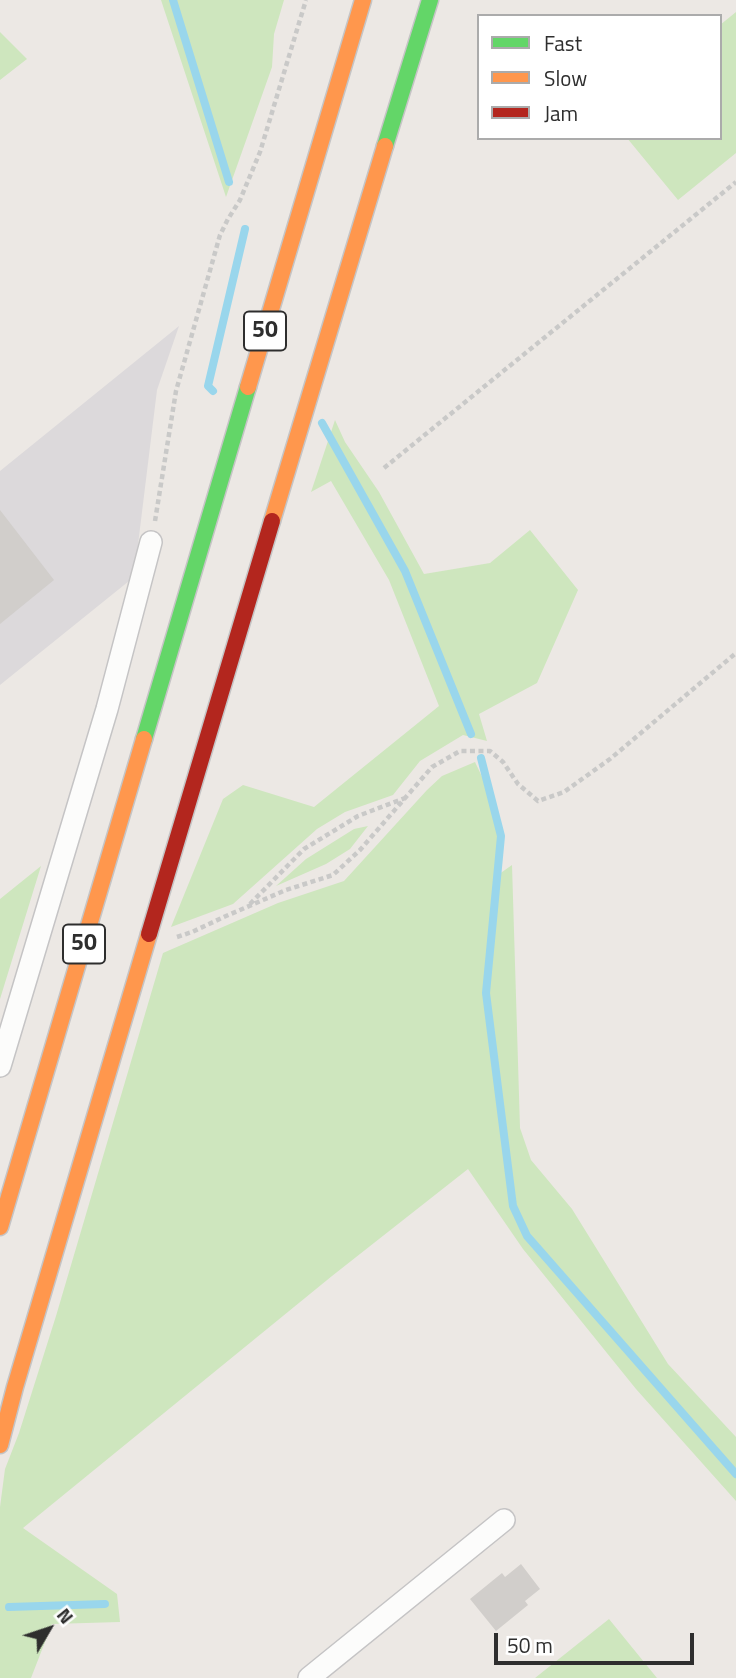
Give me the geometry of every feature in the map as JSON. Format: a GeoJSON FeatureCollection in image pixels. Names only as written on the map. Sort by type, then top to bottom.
{"type":"FeatureCollection","features":[{"type":"Feature","properties":{"kind":"street","name":"50"},"geometry":{"type":"LineString","coordinates":[[0,1227],[363,0]]}},
{"type":"Feature","properties":{"kind":"street"},"geometry":{"type":"LineString","coordinates":[[0,1445],[387,135],[430,0]]}},
{"type":"Feature","properties":{"kind":"street"},"geometry":{"type":"LineString","coordinates":[[0,1066],[107,709],[151,542]]}},
{"type":"Feature","properties":{"kind":"street"},"geometry":{"type":"LineString","coordinates":[[309,1678],[504,1520]]}},
{"type":"Feature","properties":{"kind":"path"},"geometry":{"type":"LineString","coordinates":[[151,542],[176,391],[220,235],[250,179],[306,0]]}},
{"type":"Feature","properties":{"kind":"path"},"geometry":{"type":"LineString","coordinates":[[384,468],[736,183]]}},
{"type":"Feature","properties":{"kind":"path"},"geometry":{"type":"LineString","coordinates":[[146,947],[192,932],[286,890],[332,875],[360,850],[432,767],[460,751],[490,751],[503,762],[518,784],[538,801],[564,792],[610,760],[736,653]]}},
{"type":"Feature","properties":{"kind":"path"},"geometry":{"type":"LineString","coordinates":[[247,907],[304,849],[358,816],[406,798]]}},
{"type":"Feature","properties":{"kind":"shaded area"},"geometry":{"type":"Polygon","coordinates":[[[179,326],[157,390],[134,577],[0,685],[0,471],[179,326]]]}},
{"type":"Feature","properties":{"kind":"green space"},"geometry":{"type":"Polygon","coordinates":[[[161,0],[284,0],[274,34],[272,67],[226,197],[161,0]]]}},
{"type":"Feature","properties":{"kind":"green space"},"geometry":{"type":"Polygon","coordinates":[[[736,12],[736,153],[678,200],[629,140],[722,140],[722,23],[736,12]]]}},
{"type":"Feature","properties":{"kind":"green space"},"geometry":{"type":"Polygon","coordinates":[[[0,32],[27,59],[0,80],[0,32]]]}},
{"type":"Feature","properties":{"kind":"green space"},"geometry":{"type":"Polygon","coordinates":[[[335,420],[345,442],[379,492],[424,574],[490,563],[530,530],[578,590],[537,683],[479,714],[487,741],[463,735],[420,761],[393,795],[345,812],[317,829],[233,904],[171,927],[223,799],[243,785],[314,807],[439,706],[389,580],[331,481],[311,492],[335,420]]]}},
{"type":"Feature","properties":{"kind":"green space"},"geometry":{"type":"Polygon","coordinates":[[[475,762],[496,806],[502,842],[495,877],[512,865],[520,1128],[531,1160],[572,1209],[668,1364],[736,1437],[736,1501],[636,1389],[523,1249],[468,1169],[332,1276],[23,1528],[117,1594],[120,1622],[52,1624],[31,1678],[0,1678],[0,1507],[5,1469],[56,1316],[163,953],[278,903],[344,881],[442,776],[475,762]]]}},
{"type":"Feature","properties":{"kind":"green space"},"geometry":{"type":"Polygon","coordinates":[[[368,826],[350,849],[326,864],[276,886],[306,859],[354,829],[368,826]]]}},
{"type":"Feature","properties":{"kind":"green space"},"geometry":{"type":"Polygon","coordinates":[[[41,866],[0,999],[0,899],[41,866]]]}},
{"type":"Feature","properties":{"kind":"green space"},"geometry":{"type":"Polygon","coordinates":[[[609,1619],[657,1678],[535,1678],[609,1619]]]}},
{"type":"Feature","properties":{"kind":"building"},"geometry":{"type":"Polygon","coordinates":[[[0,510],[54,580],[0,624],[0,510]]]}},
{"type":"Feature","properties":{"kind":"building"},"geometry":{"type":"Polygon","coordinates":[[[521,1564],[540,1589],[525,1601],[528,1605],[496,1631],[470,1599],[502,1573],[505,1577],[521,1564]]]}},
{"type":"Feature","properties":{"kind":"waterway"},"geometry":{"type":"LineString","coordinates":[[173,0],[229,182]]}},
{"type":"Feature","properties":{"kind":"waterway"},"geometry":{"type":"LineString","coordinates":[[213,391],[208,386],[245,229]]}},
{"type":"Feature","properties":{"kind":"waterway"},"geometry":{"type":"LineString","coordinates":[[322,423],[405,571],[471,734]]}},
{"type":"Feature","properties":{"kind":"waterway"},"geometry":{"type":"LineString","coordinates":[[481,758],[501,836],[486,993],[513,1206],[527,1236],[736,1474]]}},
{"type":"Feature","properties":{"kind":"waterway"},"geometry":{"type":"LineString","coordinates":[[9,1607],[105,1604]]}},
{"type":"Feature","properties":{"kind":"traffic: fast"},"geometry":{"type":"LineString","coordinates":[[385,146],[430,0]]}},
{"type":"Feature","properties":{"kind":"traffic: fast"},"geometry":{"type":"LineString","coordinates":[[144,739],[248,387]]}},
{"type":"Feature","properties":{"kind":"traffic: slow"},"geometry":{"type":"LineString","coordinates":[[248,387],[363,0]]}},
{"type":"Feature","properties":{"kind":"traffic: slow"},"geometry":{"type":"LineString","coordinates":[[272,521],[385,146]]}},
{"type":"Feature","properties":{"kind":"traffic: slow"},"geometry":{"type":"LineString","coordinates":[[0,1227],[144,739]]}},
{"type":"Feature","properties":{"kind":"traffic: slow"},"geometry":{"type":"LineString","coordinates":[[0,1445],[149,934]]}},
{"type":"Feature","properties":{"kind":"traffic: jam"},"geometry":{"type":"LineString","coordinates":[[149,934],[272,521]]}}]}
